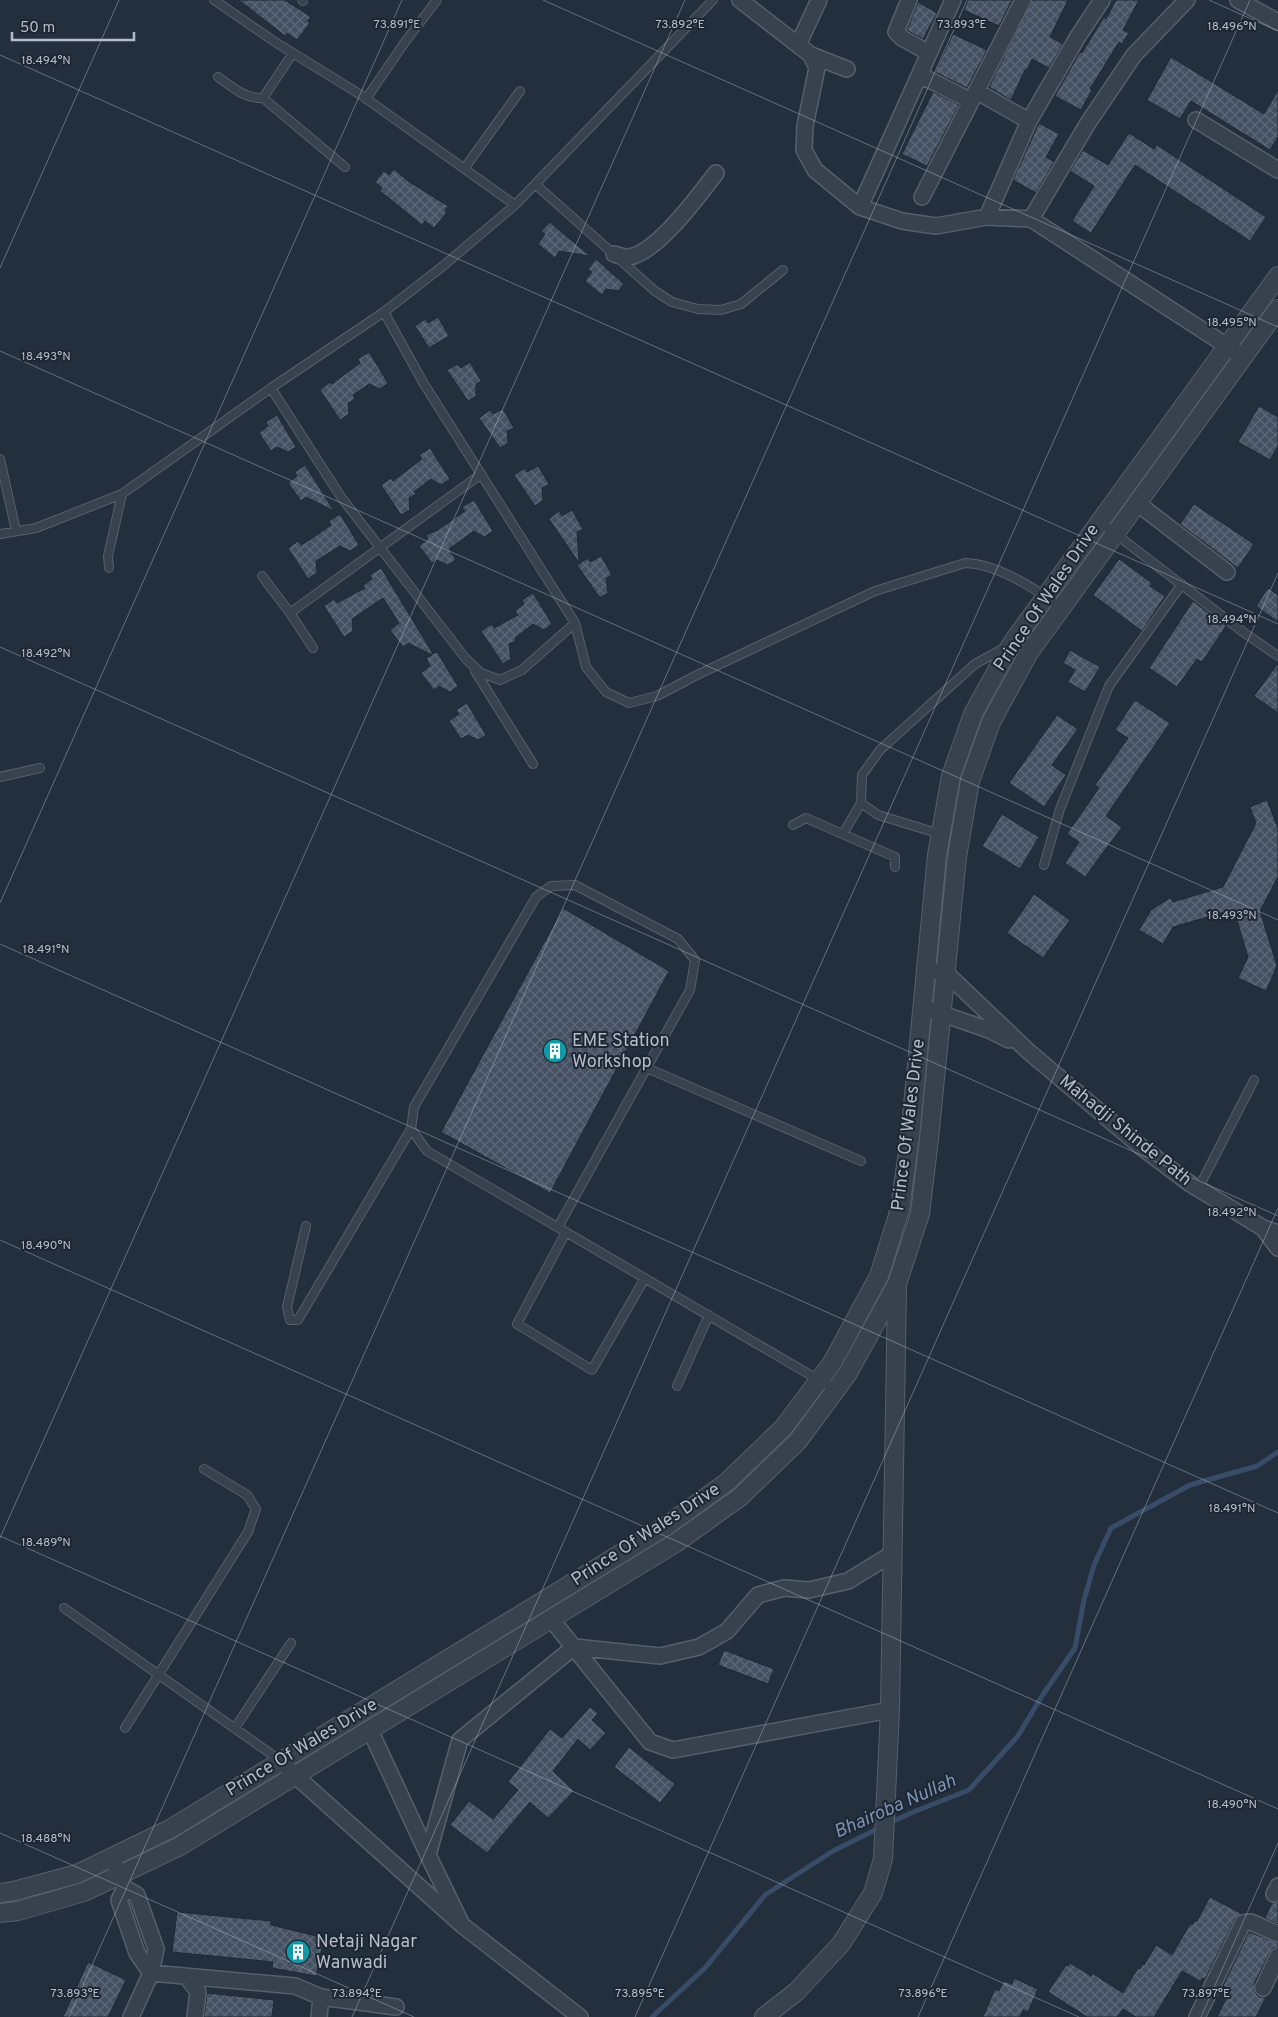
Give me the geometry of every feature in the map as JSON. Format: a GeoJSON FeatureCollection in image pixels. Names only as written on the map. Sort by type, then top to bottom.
{"type":"FeatureCollection","features":[{"type":"Feature","properties":{"kind":"street"},"geometry":{"type":"LineString","coordinates":[[740,0],[811,55],[847,69]]}},
{"type":"Feature","properties":{"kind":"street"},"geometry":{"type":"LineString","coordinates":[[798,45],[819,0]]}},
{"type":"Feature","properties":{"kind":"street"},"geometry":{"type":"LineString","coordinates":[[909,0],[896,32],[902,38],[929,53]]}},
{"type":"Feature","properties":{"kind":"street"},"geometry":{"type":"LineString","coordinates":[[860,207],[954,0]]}},
{"type":"Feature","properties":{"kind":"street"},"geometry":{"type":"LineString","coordinates":[[922,197],[1023,0]]}},
{"type":"Feature","properties":{"kind":"street"},"geometry":{"type":"LineString","coordinates":[[988,217],[1029,121],[1077,38],[1102,0]]}},
{"type":"Feature","properties":{"kind":"street"},"geometry":{"type":"LineString","coordinates":[[1031,219],[1088,123],[1134,55],[1187,0]]}},
{"type":"Feature","properties":{"kind":"street"},"geometry":{"type":"LineString","coordinates":[[1238,0],[1278,22]]}},
{"type":"Feature","properties":{"kind":"street"},"geometry":{"type":"LineString","coordinates":[[811,55],[817,68],[805,126],[804,150],[815,170],[860,207],[902,221],[936,226],[988,217],[1031,219],[1244,357]]}},
{"type":"Feature","properties":{"kind":"street"},"geometry":{"type":"LineString","coordinates":[[920,75],[974,96],[1029,121]]}},
{"type":"Feature","properties":{"kind":"street"},"geometry":{"type":"LineString","coordinates":[[1196,120],[1278,170]]}},
{"type":"Feature","properties":{"kind":"street"},"geometry":{"type":"LineString","coordinates":[[614,254],[628,257],[650,247],[690,207],[716,173]]}},
{"type":"Feature","properties":{"kind":"street","name":"Prince Of Wales Drive"},"geometry":{"type":"LineString","coordinates":[[0,1893],[77,1874],[170,1829],[666,1526],[727,1482],[784,1428],[832,1363],[879,1276],[900,1209],[910,1137],[941,834],[951,776],[973,714],[1012,643],[1278,276]]}},
{"type":"Feature","properties":{"kind":"street","name":"Prince Of Wales Drive"},"geometry":{"type":"LineString","coordinates":[[0,1913],[18,1910],[122,1882],[677,1542],[740,1497],[798,1441],[848,1373],[897,1284],[920,1214],[957,857],[970,781],[991,722],[1028,654],[1278,309]]}},
{"type":"Feature","properties":{"kind":"street"},"geometry":{"type":"LineString","coordinates":[[1137,503],[1227,572]]}},
{"type":"Feature","properties":{"kind":"street"},"geometry":{"type":"LineString","coordinates":[[926,970],[946,973]]}},
{"type":"Feature","properties":{"kind":"street","name":"Mahadji Shinde Path"},"geometry":{"type":"LineString","coordinates":[[946,973],[1028,1051],[1140,1146],[1198,1189],[1263,1228],[1278,1233]]}},
{"type":"Feature","properties":{"kind":"street","name":"Mahadji Shinde Path"},"geometry":{"type":"LineString","coordinates":[[922,1007],[942,1012],[989,1030],[1028,1051]]}},
{"type":"Feature","properties":{"kind":"street"},"geometry":{"type":"LineString","coordinates":[[1263,1228],[1278,1248]]}},
{"type":"Feature","properties":{"kind":"street"},"geometry":{"type":"LineString","coordinates":[[764,2017],[796,1992],[841,1944],[873,1894],[883,1859],[890,1710],[897,1284],[879,1276]]}},
{"type":"Feature","properties":{"kind":"street"},"geometry":{"type":"LineString","coordinates":[[428,1855],[460,1740],[574,1647],[660,1656],[699,1648],[727,1631],[758,1595],[784,1588],[809,1590],[848,1581],[892,1554]]}},
{"type":"Feature","properties":{"kind":"street"},"geometry":{"type":"LineString","coordinates":[[551,1619],[650,1742],[673,1750],[890,1710]]}},
{"type":"Feature","properties":{"kind":"street"},"geometry":{"type":"LineString","coordinates":[[370,1730],[462,1925]]}},
{"type":"Feature","properties":{"kind":"street"},"geometry":{"type":"LineString","coordinates":[[281,1761],[294,1776],[462,1925],[580,2017]]}},
{"type":"Feature","properties":{"kind":"street"},"geometry":{"type":"LineString","coordinates":[[112,1858],[122,1882],[137,1896],[156,1949],[151,1973],[132,2017]]}},
{"type":"Feature","properties":{"kind":"street"},"geometry":{"type":"LineString","coordinates":[[1197,2017],[1243,1923],[1250,1922],[1278,1934]]}},
{"type":"Feature","properties":{"kind":"street"},"geometry":{"type":"LineString","coordinates":[[1263,1988],[1278,1956]]}},
{"type":"Feature","properties":{"kind":"street"},"geometry":{"type":"LineString","coordinates":[[151,1973],[295,1986],[321,1997],[396,2007]]}},
{"type":"Feature","properties":{"kind":"street"},"geometry":{"type":"LineString","coordinates":[[187,1977],[198,1992],[195,2017]]}},
{"type":"Feature","properties":{"kind":"street"},"geometry":{"type":"LineString","coordinates":[[319,2017],[321,1997]]}},
{"type":"Feature","properties":{"kind":"lane"},"geometry":{"type":"LineString","coordinates":[[214,0],[292,53],[366,99],[515,205]]}},
{"type":"Feature","properties":{"kind":"lane"},"geometry":{"type":"LineString","coordinates":[[366,99],[405,42],[437,0]]}},
{"type":"Feature","properties":{"kind":"lane"},"geometry":{"type":"LineString","coordinates":[[0,534],[36,528],[122,494],[271,388],[384,312],[443,266],[515,205],[713,0]]}},
{"type":"Feature","properties":{"kind":"lane"},"geometry":{"type":"LineString","coordinates":[[263,98],[292,53]]}},
{"type":"Feature","properties":{"kind":"lane"},"geometry":{"type":"LineString","coordinates":[[218,77],[252,99],[263,98],[345,167]]}},
{"type":"Feature","properties":{"kind":"lane"},"geometry":{"type":"LineString","coordinates":[[464,169],[520,91]]}},
{"type":"Feature","properties":{"kind":"lane"},"geometry":{"type":"LineString","coordinates":[[535,184],[655,290],[672,302],[698,309],[721,310],[742,304],[783,270]]}},
{"type":"Feature","properties":{"kind":"lane"},"geometry":{"type":"LineString","coordinates":[[384,312],[424,384],[575,623],[586,667],[606,692],[629,703],[657,696],[697,675],[875,591],[965,563],[987,566],[1046,596],[1061,608]]}},
{"type":"Feature","properties":{"kind":"lane"},"geometry":{"type":"LineString","coordinates":[[271,388],[341,497],[470,662],[533,764]]}},
{"type":"Feature","properties":{"kind":"lane"},"geometry":{"type":"LineString","coordinates":[[0,459],[16,531]]}},
{"type":"Feature","properties":{"kind":"lane"},"geometry":{"type":"LineString","coordinates":[[290,613],[379,546],[480,475]]}},
{"type":"Feature","properties":{"kind":"lane"},"geometry":{"type":"LineString","coordinates":[[109,568],[108,556],[122,494]]}},
{"type":"Feature","properties":{"kind":"lane"},"geometry":{"type":"LineString","coordinates":[[1100,522],[1242,632],[1278,656]]}},
{"type":"Feature","properties":{"kind":"lane"},"geometry":{"type":"LineString","coordinates":[[262,576],[313,648]]}},
{"type":"Feature","properties":{"kind":"lane"},"geometry":{"type":"LineString","coordinates":[[1044,865],[1060,809],[1109,686],[1182,584]]}},
{"type":"Feature","properties":{"kind":"lane"},"geometry":{"type":"LineString","coordinates":[[470,662],[481,673],[500,680],[522,670],[575,623]]}},
{"type":"Feature","properties":{"kind":"lane"},"geometry":{"type":"LineString","coordinates":[[843,834],[861,803],[862,774],[880,750],[975,664],[1012,643]]}},
{"type":"Feature","properties":{"kind":"lane"},"geometry":{"type":"LineString","coordinates":[[0,777],[40,768]]}},
{"type":"Feature","properties":{"kind":"lane"},"geometry":{"type":"LineString","coordinates":[[861,803],[878,815],[941,834]]}},
{"type":"Feature","properties":{"kind":"lane"},"geometry":{"type":"LineString","coordinates":[[793,825],[806,818],[895,857],[895,867]]}},
{"type":"Feature","properties":{"kind":"lane"},"geometry":{"type":"LineString","coordinates":[[306,1226],[287,1307],[290,1320],[298,1320],[411,1129],[414,1107],[536,897],[551,886],[576,885],[678,939],[696,960],[690,990],[558,1227]]}},
{"type":"Feature","properties":{"kind":"lane"},"geometry":{"type":"LineString","coordinates":[[647,1068],[861,1162]]}},
{"type":"Feature","properties":{"kind":"lane"},"geometry":{"type":"LineString","coordinates":[[1198,1189],[1254,1080]]}},
{"type":"Feature","properties":{"kind":"lane"},"geometry":{"type":"LineString","coordinates":[[411,1129],[427,1151],[836,1390]]}},
{"type":"Feature","properties":{"kind":"lane"},"geometry":{"type":"LineString","coordinates":[[566,1232],[517,1324],[592,1370],[645,1278]]}},
{"type":"Feature","properties":{"kind":"lane"},"geometry":{"type":"LineString","coordinates":[[677,1386],[709,1315]]}},
{"type":"Feature","properties":{"kind":"lane"},"geometry":{"type":"LineString","coordinates":[[126,1728],[248,1532],[256,1509],[247,1495],[204,1469]]}},
{"type":"Feature","properties":{"kind":"lane"},"geometry":{"type":"LineString","coordinates":[[64,1608],[281,1761]]}},
{"type":"Feature","properties":{"kind":"lane"},"geometry":{"type":"LineString","coordinates":[[235,1728],[291,1643]]}},
{"type":"Feature","properties":{"kind":"building"},"geometry":{"type":"Polygon","coordinates":[[[239,0],[285,0],[311,17],[307,21],[310,23],[297,40],[287,33],[285,36],[239,0]]]}},
{"type":"Feature","properties":{"kind":"building"},"geometry":{"type":"Polygon","coordinates":[[[968,0],[1012,0],[999,26],[964,10],[968,0]]]}},
{"type":"Feature","properties":{"kind":"building"},"geometry":{"type":"Polygon","coordinates":[[[1032,0],[1068,0],[1050,37],[1063,44],[1049,68],[1032,59],[1011,100],[989,87],[1032,0]]]}},
{"type":"Feature","properties":{"kind":"building"},"geometry":{"type":"Polygon","coordinates":[[[1116,0],[1139,0],[1123,30],[1129,33],[1122,44],[1119,42],[1090,89],[1092,90],[1081,110],[1055,96],[1080,52],[1082,53],[1104,17],[1106,19],[1116,0]]]}},
{"type":"Feature","properties":{"kind":"building"},"geometry":{"type":"Polygon","coordinates":[[[918,2],[937,13],[923,39],[907,30],[918,2]]]}},
{"type":"Feature","properties":{"kind":"building"},"geometry":{"type":"Polygon","coordinates":[[[953,34],[987,50],[967,88],[935,72],[953,34]]]}},
{"type":"Feature","properties":{"kind":"building"},"geometry":{"type":"Polygon","coordinates":[[[1171,57],[1264,114],[1278,90],[1278,137],[1270,150],[1191,101],[1180,119],[1147,100],[1171,57]]]}},
{"type":"Feature","properties":{"kind":"building"},"geometry":{"type":"Polygon","coordinates":[[[933,92],[959,105],[927,166],[902,154],[933,92]]]}},
{"type":"Feature","properties":{"kind":"building"},"geometry":{"type":"Polygon","coordinates":[[[1039,123],[1059,134],[1046,157],[1054,162],[1036,193],[1013,180],[1039,123]]]}},
{"type":"Feature","properties":{"kind":"building"},"geometry":{"type":"Polygon","coordinates":[[[1129,133],[1154,149],[1157,145],[1266,217],[1250,241],[1135,165],[1091,233],[1072,221],[1094,186],[1070,171],[1083,150],[1108,165],[1129,133]]]}},
{"type":"Feature","properties":{"kind":"building"},"geometry":{"type":"Polygon","coordinates":[[[394,169],[408,181],[448,206],[445,210],[447,212],[434,228],[425,221],[422,225],[380,191],[382,188],[375,182],[384,171],[389,175],[394,169]]]}},
{"type":"Feature","properties":{"kind":"building"},"geometry":{"type":"Polygon","coordinates":[[[550,222],[590,256],[559,251],[555,258],[538,244],[545,234],[541,231],[550,222]]]}},
{"type":"Feature","properties":{"kind":"building"},"geometry":{"type":"Polygon","coordinates":[[[596,259],[624,284],[618,291],[606,289],[602,295],[585,281],[592,272],[588,269],[596,259]]]}},
{"type":"Feature","properties":{"kind":"building"},"geometry":{"type":"Polygon","coordinates":[[[438,317],[449,336],[429,348],[415,326],[425,319],[428,323],[438,317]]]}},
{"type":"Feature","properties":{"kind":"building"},"geometry":{"type":"Polygon","coordinates":[[[369,352],[388,383],[380,389],[369,384],[353,395],[355,399],[348,403],[349,414],[340,420],[320,390],[330,382],[332,384],[360,363],[358,359],[369,352]]]}},
{"type":"Feature","properties":{"kind":"building"},"geometry":{"type":"Polygon","coordinates":[[[470,362],[481,381],[476,384],[476,396],[468,401],[447,370],[458,364],[461,368],[470,362]]]}},
{"type":"Feature","properties":{"kind":"building"},"geometry":{"type":"Polygon","coordinates":[[[1259,406],[1278,417],[1278,446],[1270,460],[1238,442],[1259,406]]]}},
{"type":"Feature","properties":{"kind":"building"},"geometry":{"type":"Polygon","coordinates":[[[503,409],[514,428],[507,431],[508,443],[500,448],[479,418],[490,410],[493,414],[503,409]]]}},
{"type":"Feature","properties":{"kind":"building"},"geometry":{"type":"Polygon","coordinates":[[[277,415],[296,447],[288,452],[277,447],[271,451],[259,433],[268,426],[266,422],[277,415]]]}},
{"type":"Feature","properties":{"kind":"building"},"geometry":{"type":"Polygon","coordinates":[[[430,448],[450,479],[441,485],[431,479],[414,492],[416,494],[409,498],[410,510],[401,515],[381,485],[391,478],[393,481],[422,459],[419,455],[430,448]]]}},
{"type":"Feature","properties":{"kind":"building"},"geometry":{"type":"Polygon","coordinates":[[[305,465],[334,511],[306,497],[301,501],[288,483],[297,476],[295,472],[305,465]]]}},
{"type":"Feature","properties":{"kind":"building"},"geometry":{"type":"Polygon","coordinates":[[[538,466],[549,484],[542,488],[543,500],[535,506],[514,475],[525,468],[527,472],[538,466]]]}},
{"type":"Feature","properties":{"kind":"building"},"geometry":{"type":"Polygon","coordinates":[[[474,500],[493,531],[484,537],[474,531],[449,549],[456,560],[448,565],[437,560],[432,563],[419,546],[428,539],[426,535],[438,530],[465,511],[462,507],[474,500]]]}},
{"type":"Feature","properties":{"kind":"building"},"geometry":{"type":"Polygon","coordinates":[[[1194,504],[1254,544],[1238,568],[1180,524],[1194,504]]]}},
{"type":"Feature","properties":{"kind":"building"},"geometry":{"type":"Polygon","coordinates":[[[572,510],[583,529],[577,532],[579,563],[549,519],[559,511],[562,516],[572,510]]]}},
{"type":"Feature","properties":{"kind":"building"},"geometry":{"type":"Polygon","coordinates":[[[340,514],[359,545],[350,551],[340,546],[316,561],[317,573],[308,579],[288,548],[298,541],[301,545],[311,539],[331,525],[329,521],[340,514]]]}},
{"type":"Feature","properties":{"kind":"building"},"geometry":{"type":"Polygon","coordinates":[[[601,556],[612,575],[606,578],[608,593],[600,598],[577,565],[588,558],[590,562],[601,556]]]}},
{"type":"Feature","properties":{"kind":"building"},"geometry":{"type":"Polygon","coordinates":[[[1119,559],[1152,583],[1150,586],[1165,596],[1142,631],[1093,595],[1119,559]]]}},
{"type":"Feature","properties":{"kind":"building"},"geometry":{"type":"Polygon","coordinates":[[[381,568],[433,654],[437,652],[458,686],[450,692],[439,686],[434,690],[421,673],[430,666],[426,658],[432,655],[408,643],[403,647],[390,630],[399,623],[383,598],[352,619],[353,631],[344,637],[324,606],[334,599],[337,603],[365,588],[363,586],[372,579],[370,575],[381,568]]]}},
{"type":"Feature","properties":{"kind":"building"},"geometry":{"type":"Polygon","coordinates":[[[1268,588],[1278,595],[1278,622],[1256,606],[1268,588]]]}},
{"type":"Feature","properties":{"kind":"building"},"geometry":{"type":"Polygon","coordinates":[[[533,593],[552,624],[544,630],[533,624],[515,638],[516,641],[509,644],[511,659],[503,664],[481,631],[492,624],[494,628],[518,615],[515,611],[524,604],[522,600],[533,593]]]}},
{"type":"Feature","properties":{"kind":"building"},"geometry":{"type":"Polygon","coordinates":[[[1193,601],[1226,626],[1202,662],[1197,659],[1177,687],[1149,668],[1193,601]]]}},
{"type":"Feature","properties":{"kind":"building"},"geometry":{"type":"Polygon","coordinates":[[[1070,650],[1100,667],[1085,692],[1068,682],[1075,670],[1063,663],[1070,650]]]}},
{"type":"Feature","properties":{"kind":"building"},"geometry":{"type":"Polygon","coordinates":[[[1278,663],[1278,713],[1254,696],[1278,663]]]}},
{"type":"Feature","properties":{"kind":"building"},"geometry":{"type":"Polygon","coordinates":[[[1135,700],[1170,723],[1106,816],[1122,827],[1085,877],[1065,863],[1079,842],[1067,834],[1099,788],[1095,785],[1128,738],[1115,730],[1135,700]]]}},
{"type":"Feature","properties":{"kind":"building"},"geometry":{"type":"Polygon","coordinates":[[[467,703],[486,735],[478,740],[468,735],[461,739],[449,721],[459,714],[456,710],[467,703]]]}},
{"type":"Feature","properties":{"kind":"building"},"geometry":{"type":"Polygon","coordinates":[[[1057,715],[1078,729],[1052,765],[1066,775],[1044,807],[1009,783],[1057,715]]]}},
{"type":"Feature","properties":{"kind":"building"},"geometry":{"type":"Polygon","coordinates":[[[1267,800],[1278,828],[1278,877],[1260,911],[1277,966],[1266,991],[1238,978],[1248,957],[1236,917],[1225,912],[1173,927],[1163,944],[1139,930],[1151,910],[1170,898],[1173,902],[1223,887],[1256,823],[1250,807],[1267,800]]]}},
{"type":"Feature","properties":{"kind":"building"},"geometry":{"type":"Polygon","coordinates":[[[1002,814],[1039,837],[1020,869],[982,846],[1002,814]]]}},
{"type":"Feature","properties":{"kind":"building"},"geometry":{"type":"Polygon","coordinates":[[[1034,894],[1070,920],[1043,958],[1007,933],[1034,894]]]}},
{"type":"Feature","properties":{"kind":"building","name":"EME Station Workshop"},"geometry":{"type":"Polygon","coordinates":[[[563,908],[669,971],[550,1193],[441,1132],[563,908]]]}},
{"type":"Feature","properties":{"kind":"building"},"geometry":{"type":"Polygon","coordinates":[[[724,1650],[774,1669],[768,1684],[718,1665],[724,1650]]]}},
{"type":"Feature","properties":{"kind":"building"},"geometry":{"type":"Polygon","coordinates":[[[590,1707],[598,1713],[592,1720],[606,1733],[590,1750],[578,1739],[553,1771],[574,1791],[548,1818],[530,1802],[487,1853],[450,1825],[469,1801],[493,1819],[518,1790],[508,1782],[550,1729],[562,1738],[590,1707]]]}},
{"type":"Feature","properties":{"kind":"building"},"geometry":{"type":"Polygon","coordinates":[[[629,1747],[675,1784],[660,1803],[614,1767],[629,1747]]]}},
{"type":"Feature","properties":{"kind":"building"},"geometry":{"type":"Polygon","coordinates":[[[1210,1897],[1242,1914],[1235,1919],[1205,1979],[1202,1978],[1200,1981],[1182,1971],[1154,2017],[1136,2017],[1123,2009],[1117,2017],[1087,2017],[1048,1992],[1066,1965],[1068,1966],[1070,1963],[1091,1976],[1092,1973],[1123,1993],[1138,1968],[1140,1969],[1144,1965],[1156,1945],[1172,1955],[1190,1924],[1192,1925],[1197,1921],[1210,1897]]]}},
{"type":"Feature","properties":{"kind":"building"},"geometry":{"type":"Polygon","coordinates":[[[1278,1902],[1278,1924],[1265,1918],[1272,1903],[1278,1902]]]}},
{"type":"Feature","properties":{"kind":"building"},"geometry":{"type":"Polygon","coordinates":[[[177,1912],[271,1921],[271,1925],[324,1938],[316,1976],[272,1968],[273,1962],[172,1952],[177,1912]]]}},
{"type":"Feature","properties":{"kind":"building"},"geometry":{"type":"Polygon","coordinates":[[[1249,1932],[1278,1943],[1278,1947],[1273,1948],[1270,1952],[1254,1984],[1256,1994],[1259,1997],[1266,1997],[1256,2017],[1217,2017],[1231,1989],[1223,1986],[1249,1932]]]}},
{"type":"Feature","properties":{"kind":"building"},"geometry":{"type":"Polygon","coordinates":[[[88,1962],[126,1980],[108,2017],[63,2017],[88,1962]]]}},
{"type":"Feature","properties":{"kind":"building"},"geometry":{"type":"Polygon","coordinates":[[[1014,1978],[1038,1989],[1028,2012],[1023,2010],[1020,2017],[983,2017],[995,1989],[999,1991],[1004,1981],[1012,1984],[1014,1978]]]}},
{"type":"Feature","properties":{"kind":"building"},"geometry":{"type":"Polygon","coordinates":[[[207,1993],[274,2000],[272,2017],[204,2017],[207,1993]]]}},
{"type":"Feature","properties":{"kind":"waterway","name":"Bhairoba Nullah"},"geometry":{"type":"LineString","coordinates":[[889,1823],[969,1790],[1018,1736],[1042,1696],[1075,1648],[1084,1600],[1094,1565],[1111,1528],[1190,1485],[1257,1466],[1278,1452]]}},
{"type":"Feature","properties":{"kind":"waterway","name":"Bhairoba Nullah"},"geometry":{"type":"LineString","coordinates":[[652,2017],[705,1968],[765,1895],[833,1851],[881,1827]]}},
{"type":"Feature","properties":{"kind":"place","name":"EME Station Workshop"},"geometry":{"type":"Point","coordinates":[555,1051]}},
{"type":"Feature","properties":{"kind":"place","name":"Netaji Nagar Wanwadi"},"geometry":{"type":"Point","coordinates":[298,1952]}}]}
